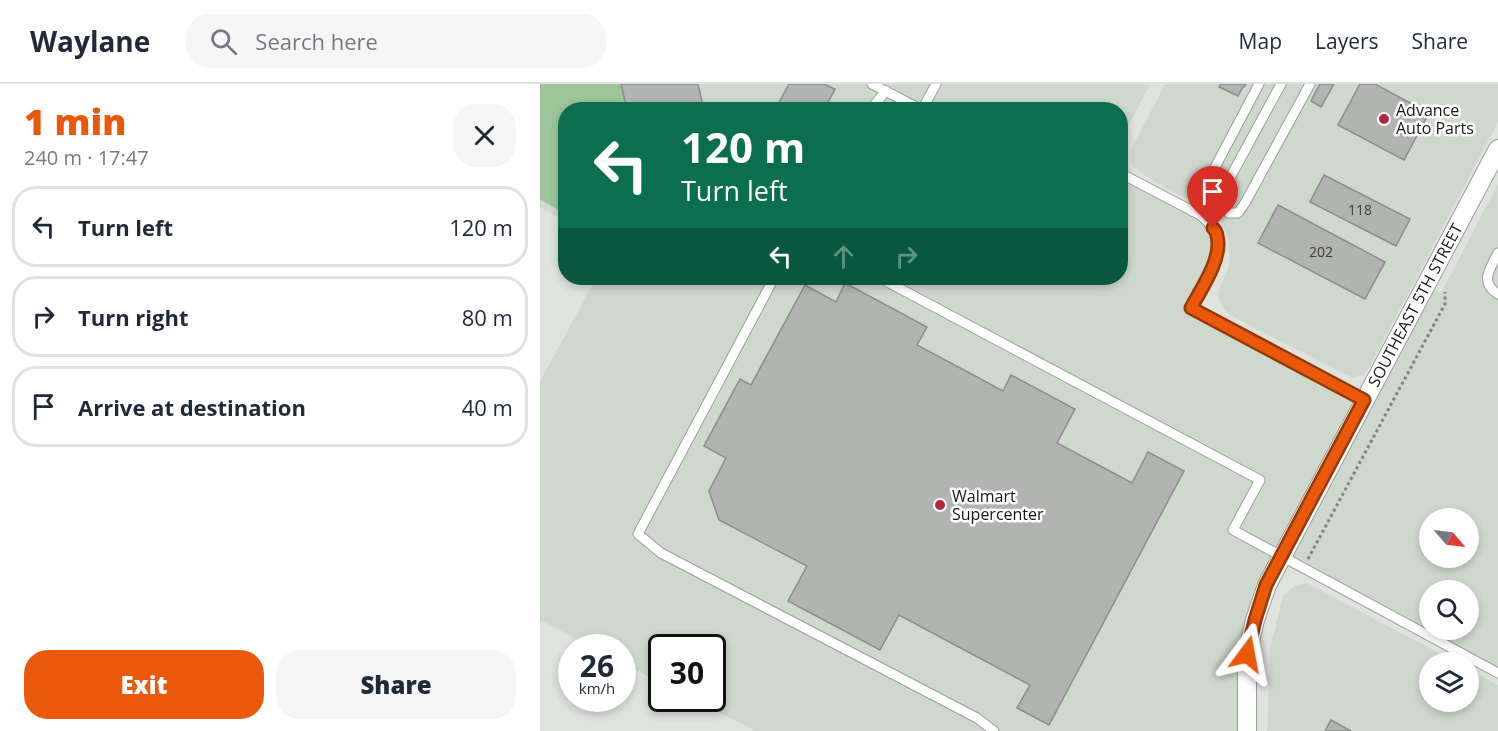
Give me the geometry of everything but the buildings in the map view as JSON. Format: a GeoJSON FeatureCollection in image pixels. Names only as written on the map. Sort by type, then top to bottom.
{"type":"FeatureCollection","features":[{"type":"Feature","properties":{"kind":"street","name":"SOUTHEAST 5TH STREET"},"geometry":{"type":"LineString","coordinates":[[1247,731],[1247,654],[1266,585],[1498,149]]}},
{"type":"Feature","properties":{"kind":"lane"},"geometry":{"type":"LineString","coordinates":[[872,84],[907,102]]}},
{"type":"Feature","properties":{"kind":"lane"},"geometry":{"type":"LineString","coordinates":[[926,102],[936,84]]}},
{"type":"Feature","properties":{"kind":"lane"},"geometry":{"type":"LineString","coordinates":[[1192,211],[1259,84]]}},
{"type":"Feature","properties":{"kind":"lane"},"geometry":{"type":"LineString","coordinates":[[1281,84],[1218,200],[1229,213],[1238,213],[1245,203],[1310,84]]}},
{"type":"Feature","properties":{"kind":"lane"},"geometry":{"type":"LineString","coordinates":[[877,102],[886,91]]}},
{"type":"Feature","properties":{"kind":"lane"},"geometry":{"type":"LineString","coordinates":[[1128,177],[1208,221],[1218,237],[1215,264],[1191,308],[1364,400]]}},
{"type":"Feature","properties":{"kind":"lane"},"geometry":{"type":"LineString","coordinates":[[1498,253],[1487,279],[1490,287],[1498,294]]}},
{"type":"Feature","properties":{"kind":"lane"},"geometry":{"type":"LineString","coordinates":[[770,285],[638,534],[661,553],[977,718],[994,731]]}},
{"type":"Feature","properties":{"kind":"lane"},"geometry":{"type":"LineString","coordinates":[[893,285],[1260,480],[1233,530],[1498,673]]}},
{"type":"Feature","properties":{"kind":"path"},"geometry":{"type":"LineString","coordinates":[[1310,557],[1445,304],[1445,292]]}},
{"type":"Feature","properties":{"kind":"shaded area"},"geometry":{"type":"Polygon","coordinates":[[[540,84],[1150,84],[1128,127],[1128,102],[558,102],[558,217],[540,207],[540,84]]]}},
{"type":"Feature","properties":{"kind":"shaded area"},"geometry":{"type":"Polygon","coordinates":[[[1165,84],[1498,84],[1498,122],[1369,368],[1363,375],[1354,378],[1346,375],[1230,315],[1223,308],[1218,292],[1228,270],[1230,256],[1229,242],[1220,218],[1210,210],[1157,183],[1140,172],[1131,161],[1132,148],[1165,84]]]}},
{"type":"Feature","properties":{"kind":"shaded area"},"geometry":{"type":"Polygon","coordinates":[[[1128,177],[1200,215],[1218,248],[1191,307],[1364,400],[1425,286],[1441,293],[1498,184],[1498,673],[1479,663],[1479,652],[1459,652],[1436,640],[1479,640],[1479,580],[1419,580],[1419,631],[1281,557],[1255,620],[1247,731],[756,731],[719,712],[726,712],[726,634],[648,634],[648,676],[636,670],[636,634],[567,634],[540,620],[540,382],[592,285],[1128,285],[1128,177]]]}},
{"type":"Feature","properties":{"kind":"shaded area"},"geometry":{"type":"Polygon","coordinates":[[[1307,583],[1436,652],[1419,652],[1419,712],[1479,712],[1479,675],[1498,685],[1498,731],[1267,731],[1270,649],[1283,596],[1294,586],[1307,583]]]}},
{"type":"Feature","properties":{"kind":"green space"},"geometry":{"type":"Polygon","coordinates":[[[540,84],[621,84],[625,102],[558,102],[558,210],[540,199],[540,84]]]}},
{"type":"Feature","properties":{"kind":"place","name":"Advance Auto Parts"},"geometry":{"type":"Point","coordinates":[1384,119]}},
{"type":"Feature","properties":{"kind":"place","name":"Walmart Supercenter"},"geometry":{"type":"Point","coordinates":[940,505]}},
{"type":"Feature","properties":{"kind":"route"},"geometry":{"type":"LineString","coordinates":[[1213,228],[1218,237],[1215,264],[1191,308],[1364,400],[1266,585],[1247,654]]}}]}
